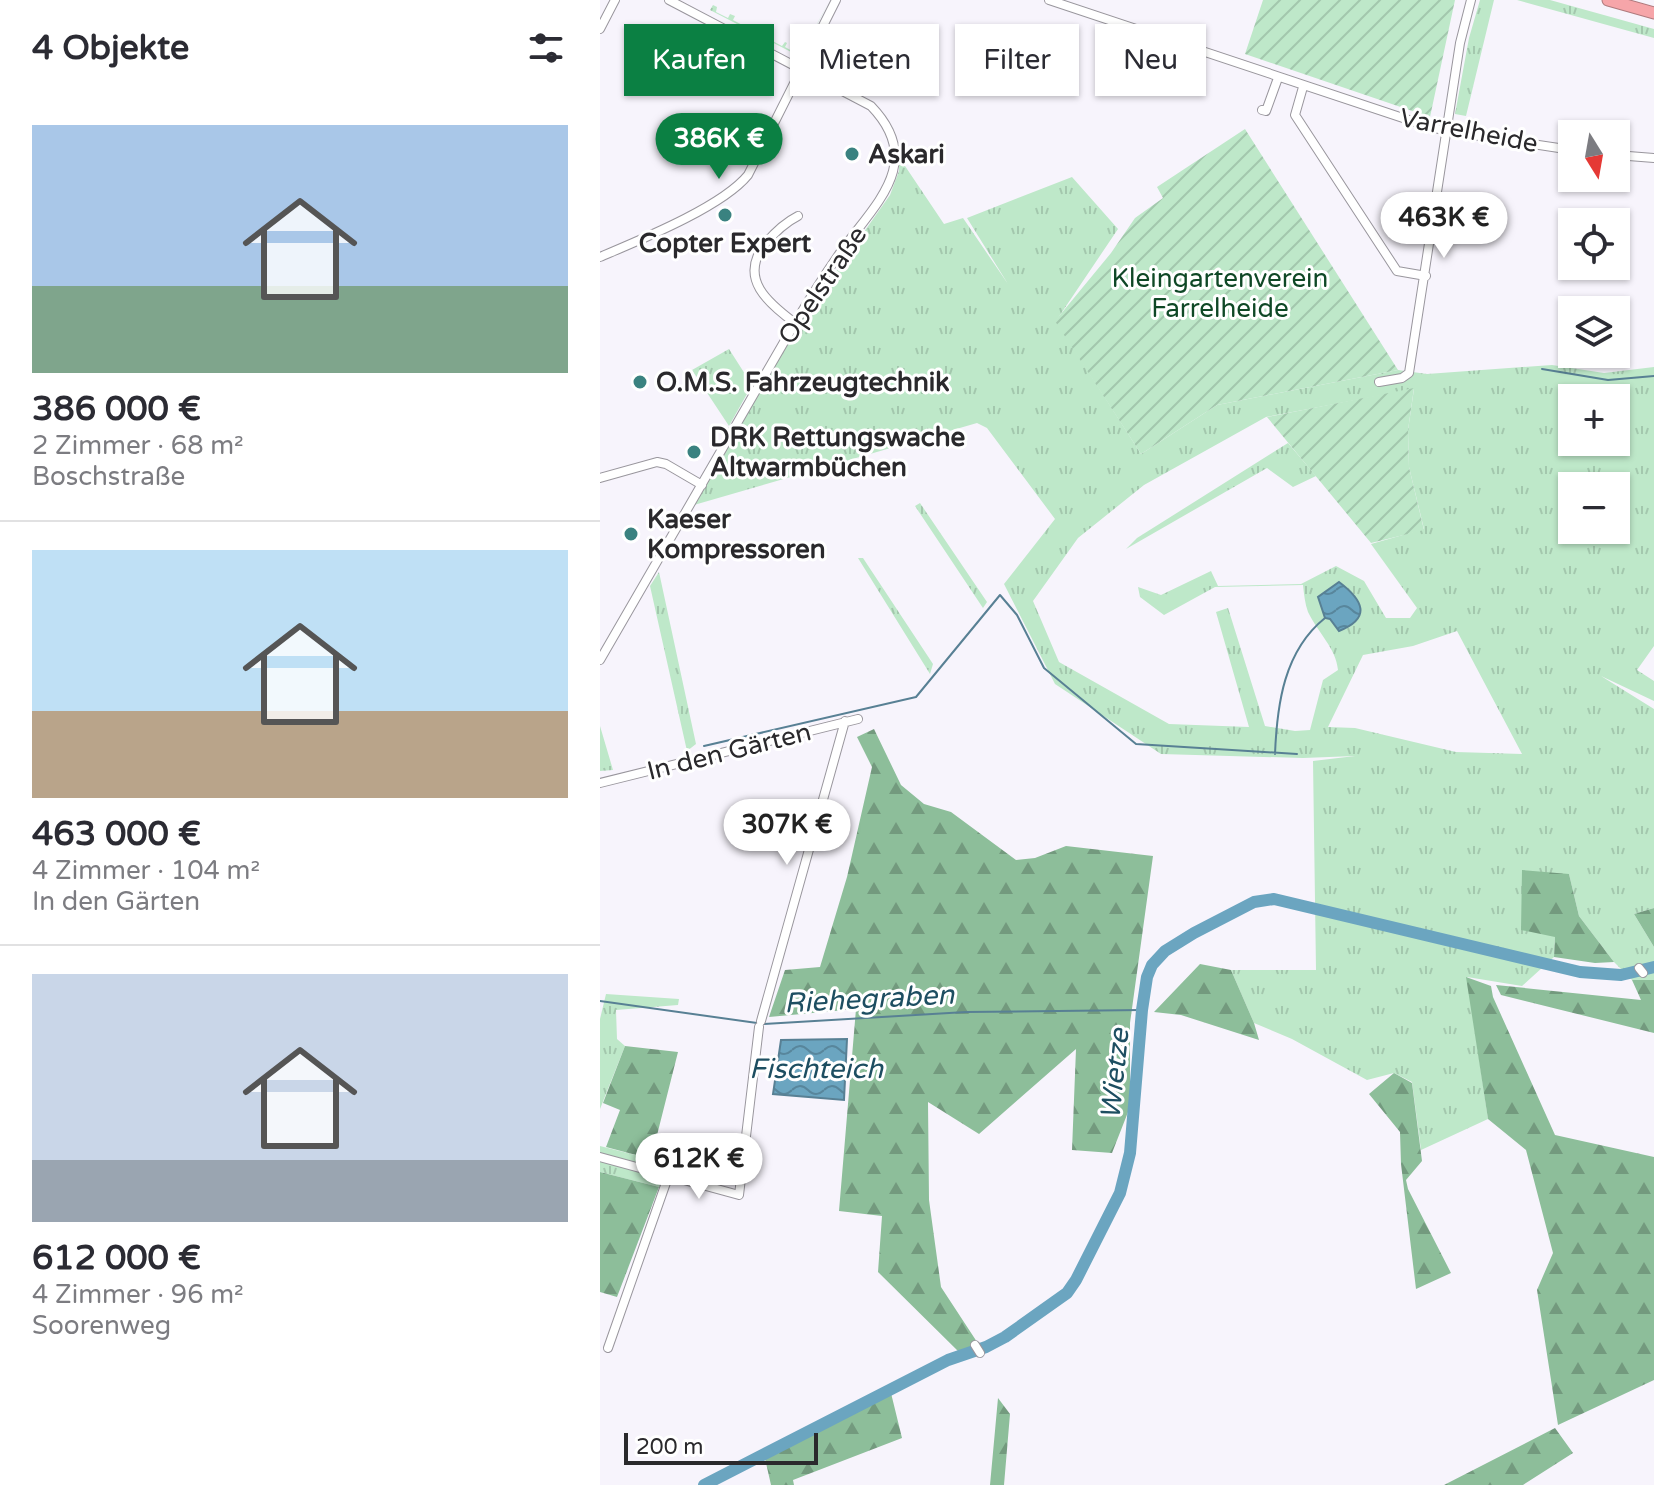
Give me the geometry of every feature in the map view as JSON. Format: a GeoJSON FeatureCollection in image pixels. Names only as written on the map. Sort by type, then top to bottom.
{"type":"FeatureCollection","features":[{"type":"Feature","properties":{"kind":"highway"},"geometry":{"type":"LineString","coordinates":[[1608,0],[1654,13]]}},
{"type":"Feature","properties":{"kind":"street"},"geometry":{"type":"LineString","coordinates":[[600,29],[615,0]]}},
{"type":"Feature","properties":{"kind":"street","name":"Opelstraße"},"geometry":{"type":"LineString","coordinates":[[669,0],[790,61]]}},
{"type":"Feature","properties":{"kind":"street"},"geometry":{"type":"LineString","coordinates":[[823,24],[836,0]]}},
{"type":"Feature","properties":{"kind":"street","name":"Varrelheide"},"geometry":{"type":"LineString","coordinates":[[1049,0],[1303,87],[1446,131],[1558,148]]}},
{"type":"Feature","properties":{"kind":"street"},"geometry":{"type":"LineString","coordinates":[[1379,382],[1402,378],[1409,373],[1460,43],[1471,0]]}},
{"type":"Feature","properties":{"kind":"street"},"geometry":{"type":"LineString","coordinates":[[1262,110],[1266,111],[1278,78]]}},
{"type":"Feature","properties":{"kind":"street"},"geometry":{"type":"LineString","coordinates":[[1303,87],[1295,115],[1397,271],[1426,276]]}},
{"type":"Feature","properties":{"kind":"street"},"geometry":{"type":"LineString","coordinates":[[601,255],[655,233],[737,189],[748,175],[790,89]]}},
{"type":"Feature","properties":{"kind":"street","name":"Opelstraße"},"geometry":{"type":"LineString","coordinates":[[600,660],[604,645],[702,485],[824,275],[888,189],[896,160],[889,131],[871,106],[853,96]]}},
{"type":"Feature","properties":{"kind":"street"},"geometry":{"type":"LineString","coordinates":[[1630,156],[1654,158]]}},
{"type":"Feature","properties":{"kind":"street"},"geometry":{"type":"LineString","coordinates":[[795,323],[772,305],[755,279],[753,269],[755,257],[768,240],[785,223],[798,216]]}},
{"type":"Feature","properties":{"kind":"street"},"geometry":{"type":"LineString","coordinates":[[600,478],[657,462],[702,485]]}},
{"type":"Feature","properties":{"kind":"street","name":"In den Gärten"},"geometry":{"type":"LineString","coordinates":[[600,783],[858,719]]}},
{"type":"Feature","properties":{"kind":"street"},"geometry":{"type":"LineString","coordinates":[[600,1157],[739,1195],[760,1024],[845,721]]}},
{"type":"Feature","properties":{"kind":"street"},"geometry":{"type":"LineString","coordinates":[[608,1348],[668,1177]]}},
{"type":"Feature","properties":{"kind":"green space"},"geometry":{"type":"Polygon","coordinates":[[[1263,0],[1455,0],[1430,117],[1245,54],[1263,0]]]}},
{"type":"Feature","properties":{"kind":"green space"},"geometry":{"type":"Polygon","coordinates":[[[1480,0],[1494,0],[1466,116],[1455,114],[1469,38],[1480,0]]]}},
{"type":"Feature","properties":{"kind":"green space"},"geometry":{"type":"Polygon","coordinates":[[[1517,0],[1550,0],[1654,29],[1654,38],[1517,0]]]}},
{"type":"Feature","properties":{"kind":"green space"},"geometry":{"type":"Polygon","coordinates":[[[713,5],[717,7],[716,12],[728,18],[730,14],[735,16],[733,20],[741,24],[710,10],[713,5]]]}},
{"type":"Feature","properties":{"kind":"green space","name":"Kleingartenverein Farrelheide"},"geometry":{"type":"Polygon","coordinates":[[[1245,129],[1398,370],[1217,405],[1141,454],[1055,321],[1111,253],[1135,218],[1163,198],[1157,187],[1245,129]]]}},
{"type":"Feature","properties":{"kind":"green space"},"geometry":{"type":"Polygon","coordinates":[[[899,149],[905,166],[944,224],[963,218],[1008,284],[967,218],[1072,177],[1118,229],[1056,321],[1141,454],[1217,405],[1398,370],[1427,374],[1552,365],[1604,373],[1654,367],[1654,646],[1637,670],[1654,681],[1654,701],[1601,676],[1654,709],[1654,908],[1634,914],[1654,947],[1654,980],[1632,980],[1614,962],[1579,916],[1569,874],[1555,937],[1554,957],[1522,986],[1467,977],[1488,1119],[1421,1150],[1412,1082],[1394,1073],[1367,1080],[1292,1039],[1254,1023],[1231,970],[1316,970],[1313,761],[1355,756],[1303,758],[1161,754],[1055,684],[1004,584],[1055,519],[987,428],[977,423],[694,505],[794,331],[890,195],[899,171],[899,149]],[[1414,389],[1266,417],[1144,485],[1078,538],[1033,601],[1059,662],[1169,724],[1249,727],[1216,612],[1228,608],[1265,726],[1310,730],[1323,680],[1338,670],[1330,648],[1308,612],[1303,585],[1215,587],[1164,615],[1140,597],[1138,587],[1161,595],[1211,571],[1218,586],[1301,584],[1336,566],[1364,581],[1386,618],[1410,618],[1417,608],[1371,544],[1424,529],[1409,467],[1408,430],[1414,389]],[[1457,631],[1413,646],[1363,655],[1328,727],[1355,728],[1456,752],[1522,754],[1457,631]]]}},
{"type":"Feature","properties":{"kind":"green space"},"geometry":{"type":"Polygon","coordinates":[[[729,349],[752,385],[729,426],[692,370],[729,349]]]}},
{"type":"Feature","properties":{"kind":"green space"},"geometry":{"type":"Polygon","coordinates":[[[1414,388],[1408,430],[1409,467],[1424,530],[1371,543],[1267,417],[1414,388]]]}},
{"type":"Feature","properties":{"kind":"green space"},"geometry":{"type":"Polygon","coordinates":[[[1288,443],[1316,476],[1293,487],[1267,468],[1126,549],[1137,538],[1288,443]]]}},
{"type":"Feature","properties":{"kind":"green space"},"geometry":{"type":"Polygon","coordinates":[[[920,503],[987,602],[983,608],[915,506],[920,503]]]}},
{"type":"Feature","properties":{"kind":"green space"},"geometry":{"type":"Polygon","coordinates":[[[858,558],[863,558],[933,664],[930,674],[858,558]]]}},
{"type":"Feature","properties":{"kind":"green space"},"geometry":{"type":"Polygon","coordinates":[[[659,572],[696,744],[687,751],[650,586],[659,572]]]}},
{"type":"Feature","properties":{"kind":"green space"},"geometry":{"type":"Polygon","coordinates":[[[600,726],[613,770],[600,771],[600,726]]]}},
{"type":"Feature","properties":{"kind":"green space"},"geometry":{"type":"Polygon","coordinates":[[[874,729],[901,785],[924,804],[951,812],[1016,860],[1035,858],[1066,846],[1153,856],[1130,1023],[1130,1107],[1112,1153],[1072,1150],[1076,1049],[979,1134],[928,1102],[929,1200],[941,1287],[979,1345],[961,1354],[878,1272],[882,1216],[839,1211],[856,1009],[769,1017],[785,970],[820,967],[847,877],[872,767],[857,737],[874,729]]]}},
{"type":"Feature","properties":{"kind":"green space"},"geometry":{"type":"Polygon","coordinates":[[[1522,870],[1569,874],[1579,916],[1614,962],[1595,963],[1554,957],[1555,937],[1521,930],[1522,870]]]}},
{"type":"Feature","properties":{"kind":"green space"},"geometry":{"type":"Polygon","coordinates":[[[1654,908],[1654,947],[1634,914],[1654,908]]]}},
{"type":"Feature","properties":{"kind":"green space"},"geometry":{"type":"Polygon","coordinates":[[[1200,964],[1231,970],[1259,1040],[1181,1015],[1154,1012],[1200,964]]]}},
{"type":"Feature","properties":{"kind":"green space"},"geometry":{"type":"Polygon","coordinates":[[[1466,977],[1491,986],[1493,997],[1555,1135],[1654,1157],[1654,1380],[1558,1425],[1537,1290],[1553,1253],[1526,1150],[1488,1119],[1466,977]]]}},
{"type":"Feature","properties":{"kind":"green space"},"geometry":{"type":"Polygon","coordinates":[[[1632,980],[1654,980],[1654,1033],[1501,995],[1496,985],[1641,1000],[1632,980]]]}},
{"type":"Feature","properties":{"kind":"green space"},"geometry":{"type":"Polygon","coordinates":[[[606,994],[679,999],[678,1005],[616,1010],[617,1039],[625,1046],[600,1109],[600,1019],[606,994]]]}},
{"type":"Feature","properties":{"kind":"green space"},"geometry":{"type":"Polygon","coordinates":[[[625,1046],[678,1052],[651,1159],[606,1147],[620,1110],[603,1103],[625,1046]]]}},
{"type":"Feature","properties":{"kind":"green space"},"geometry":{"type":"Polygon","coordinates":[[[1394,1073],[1412,1083],[1422,1161],[1406,1180],[1408,1189],[1451,1273],[1416,1289],[1400,1132],[1369,1094],[1394,1073]]]}},
{"type":"Feature","properties":{"kind":"green space"},"geometry":{"type":"Polygon","coordinates":[[[600,1146],[651,1159],[647,1171],[668,1177],[659,1187],[600,1172],[600,1146]]]}},
{"type":"Feature","properties":{"kind":"green space"},"geometry":{"type":"Polygon","coordinates":[[[600,1172],[659,1187],[617,1297],[600,1292],[600,1172]]]}},
{"type":"Feature","properties":{"kind":"green space"},"geometry":{"type":"Polygon","coordinates":[[[890,1389],[902,1438],[793,1480],[794,1485],[771,1485],[764,1454],[890,1389]]]}},
{"type":"Feature","properties":{"kind":"green space"},"geometry":{"type":"Polygon","coordinates":[[[998,1398],[1010,1414],[1004,1485],[990,1485],[998,1398]]]}},
{"type":"Feature","properties":{"kind":"green space"},"geometry":{"type":"Polygon","coordinates":[[[1555,1428],[1573,1453],[1523,1485],[1444,1485],[1555,1428]]]}},
{"type":"Feature","properties":{"kind":"water"},"geometry":{"type":"Polygon","coordinates":[[[1339,582],[1354,595],[1360,615],[1339,631],[1330,619],[1325,618],[1318,597],[1339,582]]]}},
{"type":"Feature","properties":{"kind":"water","name":"Fischteich"},"geometry":{"type":"Polygon","coordinates":[[[847,1039],[844,1100],[773,1094],[781,1040],[847,1039]]]}},
{"type":"Feature","properties":{"kind":"waterway"},"geometry":{"type":"LineString","coordinates":[[1542,369],[1608,380],[1654,376]]}},
{"type":"Feature","properties":{"kind":"waterway"},"geometry":{"type":"LineString","coordinates":[[704,746],[916,697],[1000,595],[1017,615],[1044,668],[1136,744],[1297,754]]}},
{"type":"Feature","properties":{"kind":"waterway"},"geometry":{"type":"LineString","coordinates":[[1275,754],[1285,680],[1300,646],[1325,618]]}},
{"type":"Feature","properties":{"kind":"waterway","name":"Wietze"},"geometry":{"type":"LineString","coordinates":[[704,1485],[948,1360],[1005,1337],[1067,1293],[1120,1193],[1130,1153],[1147,977],[1152,965],[1165,951],[1194,933],[1254,902],[1274,899],[1580,972],[1621,975],[1654,967]]}},
{"type":"Feature","properties":{"kind":"waterway","name":"Riehegraben"},"geometry":{"type":"LineString","coordinates":[[600,1001],[757,1023]]}},
{"type":"Feature","properties":{"kind":"waterway","name":"Riehegraben"},"geometry":{"type":"LineString","coordinates":[[764,1024],[966,1012],[1142,1010]]}},
{"type":"Feature","properties":{"kind":"place","name":"Askari"},"geometry":{"type":"Point","coordinates":[852,154]}},
{"type":"Feature","properties":{"kind":"place","name":"Copter Expert"},"geometry":{"type":"Point","coordinates":[725,215]}},
{"type":"Feature","properties":{"kind":"place","name":"O.M.S. Fahrzeugtechnik"},"geometry":{"type":"Point","coordinates":[640,382]}},
{"type":"Feature","properties":{"kind":"place","name":"DRK Rettungswache Altwarmbüchen"},"geometry":{"type":"Point","coordinates":[694,452]}},
{"type":"Feature","properties":{"kind":"place","name":"Kaeser Kompressoren"},"geometry":{"type":"Point","coordinates":[631,534]}}]}
